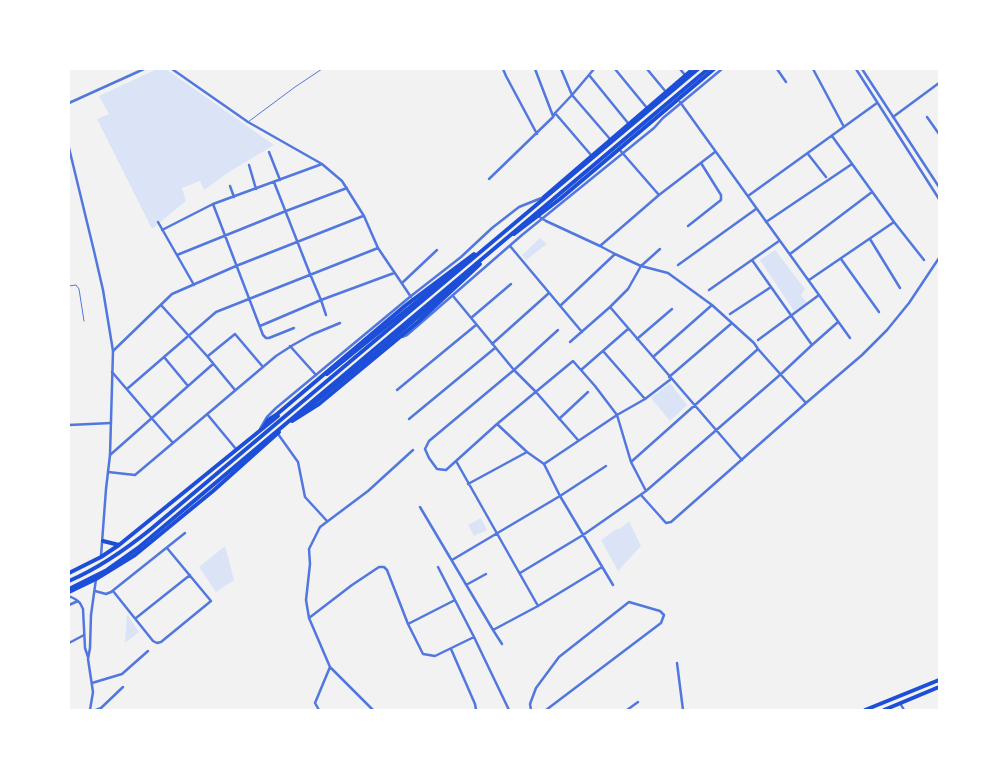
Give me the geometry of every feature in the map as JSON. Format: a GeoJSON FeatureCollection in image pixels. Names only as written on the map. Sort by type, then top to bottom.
{"type":"FeatureCollection","features":[{"type":"Feature","properties":{"kind":"main road"},"geometry":{"type":"LineString","coordinates":[[69,574],[119,545],[465,263],[693,69]]}},
{"type":"Feature","properties":{"kind":"main road"},"geometry":{"type":"LineString","coordinates":[[69,582],[103,565],[134,543],[698,69]]}},
{"type":"Feature","properties":{"kind":"main road"},"geometry":{"type":"LineString","coordinates":[[69,590],[107,570],[138,548],[708,69]]}},
{"type":"Feature","properties":{"kind":"main road"},"geometry":{"type":"LineString","coordinates":[[69,590],[96,579],[135,555],[505,241],[560,199],[611,156],[621,151],[680,102],[714,69]]}},
{"type":"Feature","properties":{"kind":"main road"},"geometry":{"type":"LineString","coordinates":[[602,146],[611,156]]}},
{"type":"Feature","properties":{"kind":"main road"},"geometry":{"type":"LineString","coordinates":[[262,429],[268,420],[406,305],[510,227]]}},
{"type":"Feature","properties":{"kind":"main road"},"geometry":{"type":"LineString","coordinates":[[290,423],[317,406],[425,316],[514,232]]}},
{"type":"Feature","properties":{"kind":"main road"},"geometry":{"type":"LineString","coordinates":[[103,541],[119,545]]}},
{"type":"Feature","properties":{"kind":"main road"},"geometry":{"type":"LineString","coordinates":[[79,569],[83,572],[84,585]]}},
{"type":"Feature","properties":{"kind":"main road"},"geometry":{"type":"LineString","coordinates":[[865,710],[939,680]]}},
{"type":"Feature","properties":{"kind":"main road"},"geometry":{"type":"LineString","coordinates":[[884,710],[939,687]]}},
{"type":"Feature","properties":{"kind":"street"},"geometry":{"type":"LineString","coordinates":[[69,103],[144,69]]}},
{"type":"Feature","properties":{"kind":"street"},"geometry":{"type":"LineString","coordinates":[[172,69],[248,122],[322,164],[342,181],[364,216],[378,248],[416,302]]}},
{"type":"Feature","properties":{"kind":"street"},"geometry":{"type":"LineString","coordinates":[[503,69],[537,134]]}},
{"type":"Feature","properties":{"kind":"street"},"geometry":{"type":"LineString","coordinates":[[535,69],[553,118]]}},
{"type":"Feature","properties":{"kind":"street"},"geometry":{"type":"LineString","coordinates":[[561,69],[572,96],[610,139]]}},
{"type":"Feature","properties":{"kind":"street"},"geometry":{"type":"LineString","coordinates":[[489,178],[553,118],[555,113],[594,69]]}},
{"type":"Feature","properties":{"kind":"street"},"geometry":{"type":"LineString","coordinates":[[615,69],[647,108]]}},
{"type":"Feature","properties":{"kind":"street"},"geometry":{"type":"LineString","coordinates":[[647,69],[666,92]]}},
{"type":"Feature","properties":{"kind":"street"},"geometry":{"type":"LineString","coordinates":[[680,69],[685,75]]}},
{"type":"Feature","properties":{"kind":"street"},"geometry":{"type":"LineString","coordinates":[[722,69],[680,102],[850,338]]}},
{"type":"Feature","properties":{"kind":"street"},"geometry":{"type":"LineString","coordinates":[[776,69],[786,82]]}},
{"type":"Feature","properties":{"kind":"street"},"geometry":{"type":"LineString","coordinates":[[813,69],[844,127]]}},
{"type":"Feature","properties":{"kind":"street"},"geometry":{"type":"LineString","coordinates":[[856,69],[939,199]]}},
{"type":"Feature","properties":{"kind":"street"},"geometry":{"type":"LineString","coordinates":[[862,69],[939,185]]}},
{"type":"Feature","properties":{"kind":"street"},"geometry":{"type":"LineString","coordinates":[[588,75],[628,123]]}},
{"type":"Feature","properties":{"kind":"street"},"geometry":{"type":"LineString","coordinates":[[893,117],[939,83]]}},
{"type":"Feature","properties":{"kind":"street"},"geometry":{"type":"LineString","coordinates":[[748,196],[877,104]]}},
{"type":"Feature","properties":{"kind":"street"},"geometry":{"type":"LineString","coordinates":[[555,113],[592,154]]}},
{"type":"Feature","properties":{"kind":"street"},"geometry":{"type":"LineString","coordinates":[[927,117],[939,134]]}},
{"type":"Feature","properties":{"kind":"street"},"geometry":{"type":"LineString","coordinates":[[832,136],[924,260]]}},
{"type":"Feature","properties":{"kind":"street"},"geometry":{"type":"LineString","coordinates":[[69,148],[94,251],[113,351],[110,454],[101,557]]}},
{"type":"Feature","properties":{"kind":"street"},"geometry":{"type":"LineString","coordinates":[[388,342],[408,335],[621,151],[659,195]]}},
{"type":"Feature","properties":{"kind":"street"},"geometry":{"type":"LineString","coordinates":[[269,152],[280,180]]}},
{"type":"Feature","properties":{"kind":"street"},"geometry":{"type":"LineString","coordinates":[[600,246],[659,195],[715,152]]}},
{"type":"Feature","properties":{"kind":"street"},"geometry":{"type":"LineString","coordinates":[[808,154],[826,177]]}},
{"type":"Feature","properties":{"kind":"street"},"geometry":{"type":"LineString","coordinates":[[688,226],[720,200],[721,195],[701,163]]}},
{"type":"Feature","properties":{"kind":"street"},"geometry":{"type":"LineString","coordinates":[[162,230],[213,204],[322,164]]}},
{"type":"Feature","properties":{"kind":"street"},"geometry":{"type":"LineString","coordinates":[[766,222],[852,164]]}},
{"type":"Feature","properties":{"kind":"street"},"geometry":{"type":"LineString","coordinates":[[249,165],[256,188]]}},
{"type":"Feature","properties":{"kind":"street"},"geometry":{"type":"LineString","coordinates":[[274,182],[326,314]]}},
{"type":"Feature","properties":{"kind":"street"},"geometry":{"type":"LineString","coordinates":[[230,186],[234,197]]}},
{"type":"Feature","properties":{"kind":"street"},"geometry":{"type":"LineString","coordinates":[[177,255],[347,188]]}},
{"type":"Feature","properties":{"kind":"street"},"geometry":{"type":"LineString","coordinates":[[790,255],[872,192]]}},
{"type":"Feature","properties":{"kind":"street"},"geometry":{"type":"LineString","coordinates":[[262,429],[262,424],[270,414],[411,296],[461,258],[492,228],[519,207],[544,197]]}},
{"type":"Feature","properties":{"kind":"street"},"geometry":{"type":"LineString","coordinates":[[213,204],[264,335],[266,338],[269,338],[294,328]]}},
{"type":"Feature","properties":{"kind":"street"},"geometry":{"type":"LineString","coordinates":[[678,265],[756,209]]}},
{"type":"Feature","properties":{"kind":"street"},"geometry":{"type":"LineString","coordinates":[[113,351],[172,294],[236,266],[364,216]]}},
{"type":"Feature","properties":{"kind":"street"},"geometry":{"type":"LineString","coordinates":[[538,216],[641,266],[668,273],[712,305],[754,343],[806,403]]}},
{"type":"Feature","properties":{"kind":"street"},"geometry":{"type":"LineString","coordinates":[[158,222],[194,285]]}},
{"type":"Feature","properties":{"kind":"street"},"geometry":{"type":"LineString","coordinates":[[808,281],[894,222]]}},
{"type":"Feature","properties":{"kind":"street"},"geometry":{"type":"LineString","coordinates":[[709,290],[779,240]]}},
{"type":"Feature","properties":{"kind":"street"},"geometry":{"type":"LineString","coordinates":[[870,240],[900,288]]}},
{"type":"Feature","properties":{"kind":"street"},"geometry":{"type":"LineString","coordinates":[[510,246],[582,332]]}},
{"type":"Feature","properties":{"kind":"street"},"geometry":{"type":"LineString","coordinates":[[127,388],[216,312],[378,248]]}},
{"type":"Feature","properties":{"kind":"street"},"geometry":{"type":"LineString","coordinates":[[570,342],[628,289],[641,266],[660,249]]}},
{"type":"Feature","properties":{"kind":"street"},"geometry":{"type":"LineString","coordinates":[[401,283],[437,250]]}},
{"type":"Feature","properties":{"kind":"street"},"geometry":{"type":"LineString","coordinates":[[560,306],[615,254]]}},
{"type":"Feature","properties":{"kind":"street"},"geometry":{"type":"LineString","coordinates":[[461,258],[465,263]]}},
{"type":"Feature","properties":{"kind":"street"},"geometry":{"type":"LineString","coordinates":[[641,495],[666,523],[671,522],[862,356],[909,303],[939,258]]}},
{"type":"Feature","properties":{"kind":"street"},"geometry":{"type":"LineString","coordinates":[[841,259],[879,312]]}},
{"type":"Feature","properties":{"kind":"street"},"geometry":{"type":"LineString","coordinates":[[752,260],[812,345]]}},
{"type":"Feature","properties":{"kind":"street"},"geometry":{"type":"LineString","coordinates":[[260,326],[321,300],[394,273]]}},
{"type":"Feature","properties":{"kind":"street"},"geometry":{"type":"LineString","coordinates":[[471,318],[511,284]]}},
{"type":"Feature","properties":{"kind":"street"},"geometry":{"type":"LineString","coordinates":[[730,314],[771,287]]}},
{"type":"Feature","properties":{"kind":"street"},"geometry":{"type":"LineString","coordinates":[[492,344],[549,293]]}},
{"type":"Feature","properties":{"kind":"street"},"geometry":{"type":"LineString","coordinates":[[758,340],[819,295]]}},
{"type":"Feature","properties":{"kind":"street"},"geometry":{"type":"LineString","coordinates":[[452,296],[514,370],[578,440]]}},
{"type":"Feature","properties":{"kind":"street"},"geometry":{"type":"LineString","coordinates":[[161,305],[207,356],[234,390]]}},
{"type":"Feature","properties":{"kind":"street"},"geometry":{"type":"LineString","coordinates":[[652,357],[712,305]]}},
{"type":"Feature","properties":{"kind":"street"},"geometry":{"type":"LineString","coordinates":[[610,307],[742,460]]}},
{"type":"Feature","properties":{"kind":"street"},"geometry":{"type":"LineString","coordinates":[[637,340],[672,309]]}},
{"type":"Feature","properties":{"kind":"street"},"geometry":{"type":"LineString","coordinates":[[520,573],[583,535],[646,492],[838,322]]}},
{"type":"Feature","properties":{"kind":"street"},"geometry":{"type":"LineString","coordinates":[[108,472],[135,475],[276,356],[311,335],[340,323]]}},
{"type":"Feature","properties":{"kind":"street"},"geometry":{"type":"LineString","coordinates":[[544,464],[578,440],[645,399],[732,323]]}},
{"type":"Feature","properties":{"kind":"street"},"geometry":{"type":"LineString","coordinates":[[397,390],[476,325]]}},
{"type":"Feature","properties":{"kind":"street"},"geometry":{"type":"LineString","coordinates":[[558,330],[514,370],[429,441],[425,449],[429,458],[437,469],[446,470],[573,361],[617,415],[631,462],[646,492]]}},
{"type":"Feature","properties":{"kind":"street"},"geometry":{"type":"LineString","coordinates":[[581,370],[628,330]]}},
{"type":"Feature","properties":{"kind":"street"},"geometry":{"type":"LineString","coordinates":[[207,356],[235,334],[263,367]]}},
{"type":"Feature","properties":{"kind":"street"},"geometry":{"type":"LineString","coordinates":[[290,346],[316,375]]}},
{"type":"Feature","properties":{"kind":"street"},"geometry":{"type":"LineString","coordinates":[[408,419],[495,348]]}},
{"type":"Feature","properties":{"kind":"street"},"geometry":{"type":"LineString","coordinates":[[631,462],[758,349]]}},
{"type":"Feature","properties":{"kind":"street"},"geometry":{"type":"LineString","coordinates":[[603,351],[645,399]]}},
{"type":"Feature","properties":{"kind":"street"},"geometry":{"type":"LineString","coordinates":[[164,356],[188,386]]}},
{"type":"Feature","properties":{"kind":"street"},"geometry":{"type":"LineString","coordinates":[[110,454],[213,364]]}},
{"type":"Feature","properties":{"kind":"street"},"geometry":{"type":"LineString","coordinates":[[112,372],[173,443]]}},
{"type":"Feature","properties":{"kind":"street"},"geometry":{"type":"LineString","coordinates":[[559,419],[588,392]]}},
{"type":"Feature","properties":{"kind":"street"},"geometry":{"type":"LineString","coordinates":[[207,413],[236,449]]}},
{"type":"Feature","properties":{"kind":"street"},"geometry":{"type":"LineString","coordinates":[[69,425],[111,423]]}},
{"type":"Feature","properties":{"kind":"street"},"geometry":{"type":"LineString","coordinates":[[498,424],[527,452],[544,464],[560,496],[613,585]]}},
{"type":"Feature","properties":{"kind":"street"},"geometry":{"type":"LineString","coordinates":[[277,433],[298,462],[305,497],[327,521]]}},
{"type":"Feature","properties":{"kind":"street"},"geometry":{"type":"LineString","coordinates":[[373,710],[330,667],[309,618],[306,600],[310,549],[320,527],[368,491],[412,450]]}},
{"type":"Feature","properties":{"kind":"street"},"geometry":{"type":"LineString","coordinates":[[468,484],[527,452]]}},
{"type":"Feature","properties":{"kind":"street"},"geometry":{"type":"LineString","coordinates":[[456,461],[538,606]]}},
{"type":"Feature","properties":{"kind":"street"},"geometry":{"type":"LineString","coordinates":[[452,560],[560,496],[606,466]]}},
{"type":"Feature","properties":{"kind":"street"},"geometry":{"type":"LineString","coordinates":[[420,507],[502,644]]}},
{"type":"Feature","properties":{"kind":"street"},"geometry":{"type":"LineString","coordinates":[[95,591],[106,594],[113,591],[185,533]]}},
{"type":"Feature","properties":{"kind":"street"},"geometry":{"type":"LineString","coordinates":[[113,591],[155,642],[161,642],[168,637],[210,602],[210,599],[167,548]]}},
{"type":"Feature","properties":{"kind":"street"},"geometry":{"type":"LineString","coordinates":[[309,618],[352,585],[379,567],[384,567],[387,570],[408,624],[423,654],[434,656],[474,638]]}},
{"type":"Feature","properties":{"kind":"street"},"geometry":{"type":"LineString","coordinates":[[438,567],[509,710]]}},
{"type":"Feature","properties":{"kind":"street"},"geometry":{"type":"LineString","coordinates":[[492,630],[538,606],[602,567]]}},
{"type":"Feature","properties":{"kind":"street"},"geometry":{"type":"LineString","coordinates":[[466,585],[486,574]]}},
{"type":"Feature","properties":{"kind":"street"},"geometry":{"type":"LineString","coordinates":[[136,619],[190,575]]}},
{"type":"Feature","properties":{"kind":"street"},"geometry":{"type":"LineString","coordinates":[[88,659],[96,579]]}},
{"type":"Feature","properties":{"kind":"street"},"geometry":{"type":"LineString","coordinates":[[69,596],[75,598],[80,603],[84,613],[85,648],[93,692],[90,710]]}},
{"type":"Feature","properties":{"kind":"street"},"geometry":{"type":"LineString","coordinates":[[408,624],[454,600]]}},
{"type":"Feature","properties":{"kind":"street"},"geometry":{"type":"LineString","coordinates":[[69,605],[78,601]]}},
{"type":"Feature","properties":{"kind":"street"},"geometry":{"type":"LineString","coordinates":[[531,710],[530,704],[536,688],[559,657],[629,602],[660,611],[664,616],[661,623],[546,710]]}},
{"type":"Feature","properties":{"kind":"street"},"geometry":{"type":"LineString","coordinates":[[69,643],[84,635]]}},
{"type":"Feature","properties":{"kind":"street"},"geometry":{"type":"LineString","coordinates":[[451,649],[476,710]]}},
{"type":"Feature","properties":{"kind":"street"},"geometry":{"type":"LineString","coordinates":[[91,683],[122,674],[148,652]]}},
{"type":"Feature","properties":{"kind":"street"},"geometry":{"type":"LineString","coordinates":[[677,663],[683,710]]}},
{"type":"Feature","properties":{"kind":"street"},"geometry":{"type":"LineString","coordinates":[[319,710],[315,703],[330,667]]}},
{"type":"Feature","properties":{"kind":"street"},"geometry":{"type":"LineString","coordinates":[[96,710],[101,708],[123,687]]}},
{"type":"Feature","properties":{"kind":"street"},"geometry":{"type":"LineString","coordinates":[[627,710],[638,702]]}},
{"type":"Feature","properties":{"kind":"street"},"geometry":{"type":"LineString","coordinates":[[900,703],[904,710]]}},
{"type":"Feature","properties":{"kind":"lane"},"geometry":{"type":"LineString","coordinates":[[248,122],[322,69]]}},
{"type":"Feature","properties":{"kind":"lane"},"geometry":{"type":"LineString","coordinates":[[69,286],[74,285],[78,287],[84,321]]}},
{"type":"Feature","properties":{"kind":"shaded area"},"geometry":{"type":"Polygon","coordinates":[[[157,69],[166,69],[274,145],[229,172],[204,190],[200,181],[182,188],[186,201],[152,229],[97,119],[109,114],[99,96],[157,69]]]}},
{"type":"Feature","properties":{"kind":"shaded area"},"geometry":{"type":"Polygon","coordinates":[[[540,238],[547,244],[526,260],[522,255],[540,238]]]}},
{"type":"Feature","properties":{"kind":"shaded area"},"geometry":{"type":"Polygon","coordinates":[[[775,250],[805,289],[801,295],[807,303],[794,311],[760,260],[775,250]]]}},
{"type":"Feature","properties":{"kind":"shaded area"},"geometry":{"type":"Polygon","coordinates":[[[670,383],[687,405],[670,421],[651,398],[670,383]]]}},
{"type":"Feature","properties":{"kind":"shaded area"},"geometry":{"type":"Polygon","coordinates":[[[481,518],[487,530],[474,536],[468,525],[481,518]]]}},
{"type":"Feature","properties":{"kind":"shaded area"},"geometry":{"type":"Polygon","coordinates":[[[629,521],[641,546],[618,571],[601,540],[629,521]]]}},
{"type":"Feature","properties":{"kind":"shaded area"},"geometry":{"type":"Polygon","coordinates":[[[225,546],[234,580],[216,592],[199,567],[225,546]]]}},
{"type":"Feature","properties":{"kind":"shaded area"},"geometry":{"type":"Polygon","coordinates":[[[127,614],[139,632],[125,643],[127,614]]]}}]}
